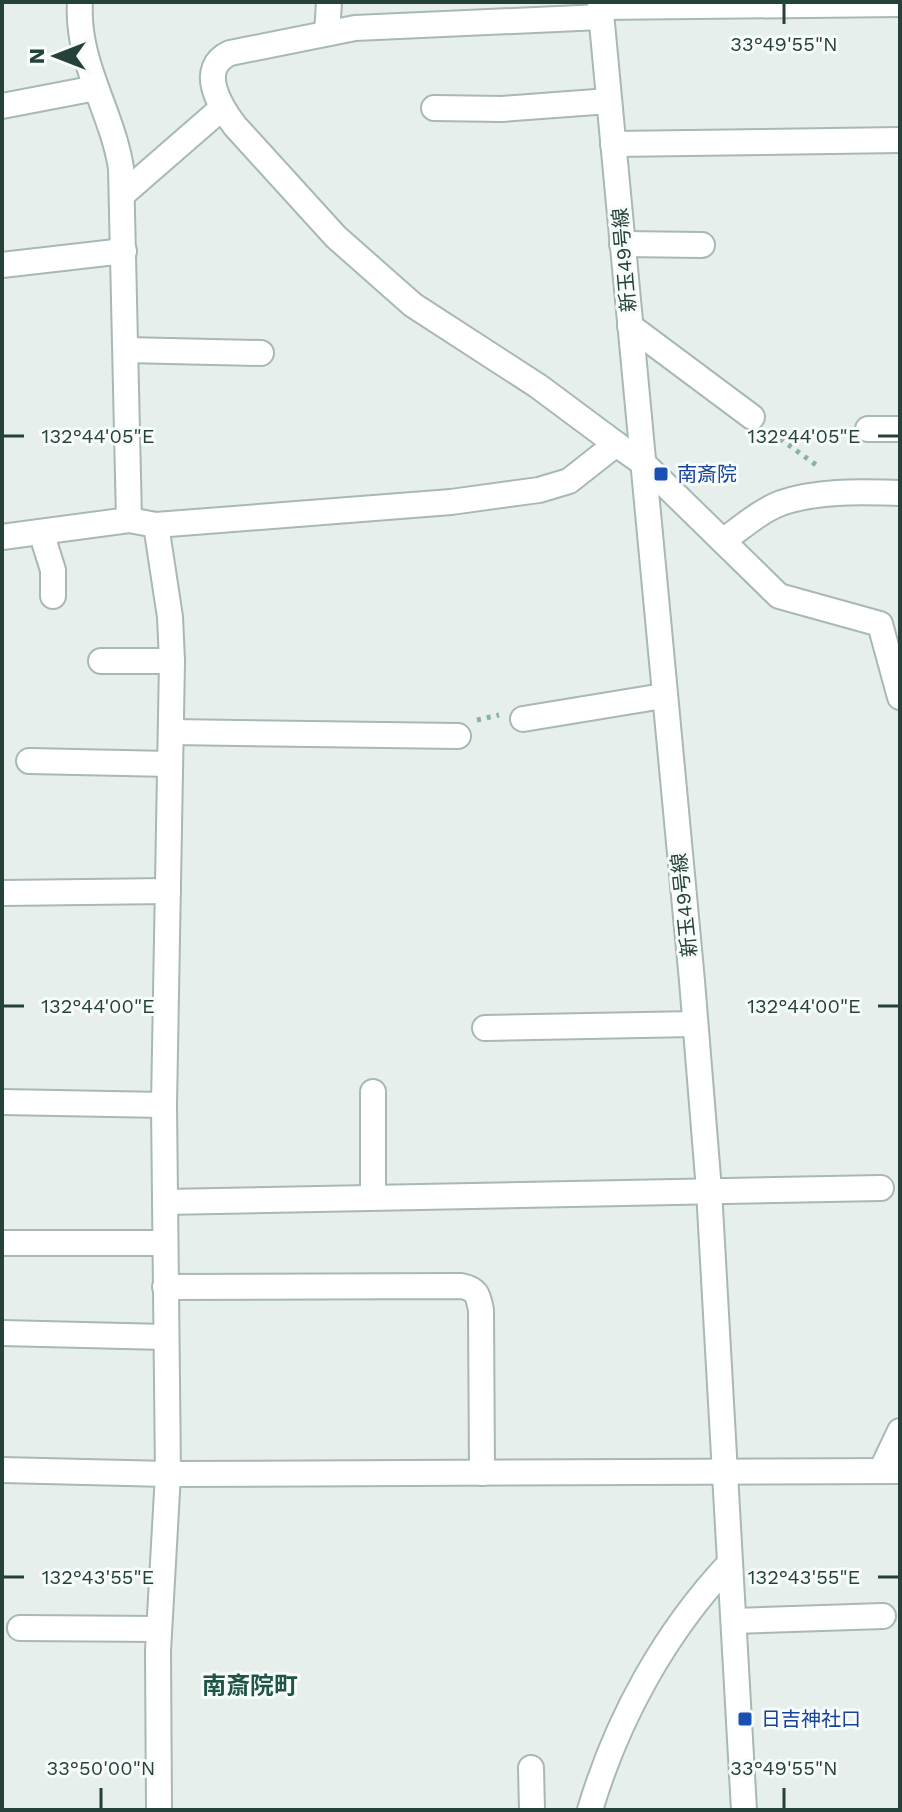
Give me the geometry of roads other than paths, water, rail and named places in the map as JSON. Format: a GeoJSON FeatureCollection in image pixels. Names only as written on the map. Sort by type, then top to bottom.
{"type":"FeatureCollection","features":[{"type":"Feature","properties":{"kind":"street"},"geometry":{"type":"LineString","coordinates":[[80,2],[81,43],[118,150],[124,251],[129,520]]}},
{"type":"Feature","properties":{"kind":"street"},"geometry":{"type":"LineString","coordinates":[[327,33],[329,2]]}},
{"type":"Feature","properties":{"kind":"street"},"geometry":{"type":"LineString","coordinates":[[900,4],[600,9],[355,28],[230,53],[219,58],[213,69],[213,84],[222,108],[336,237],[413,305],[538,386],[643,463],[779,596],[892,639],[900,697]]}},
{"type":"Feature","properties":{"kind":"street","name":"新玉49号線"},"geometry":{"type":"LineString","coordinates":[[600,9],[709,1190],[744,1810]]}},
{"type":"Feature","properties":{"kind":"street"},"geometry":{"type":"LineString","coordinates":[[2,106],[96,88]]}},
{"type":"Feature","properties":{"kind":"street"},"geometry":{"type":"LineString","coordinates":[[434,108],[502,109],[609,101]]}},
{"type":"Feature","properties":{"kind":"street"},"geometry":{"type":"LineString","coordinates":[[122,195],[222,108]]}},
{"type":"Feature","properties":{"kind":"street"},"geometry":{"type":"LineString","coordinates":[[613,144],[900,140]]}},
{"type":"Feature","properties":{"kind":"street"},"geometry":{"type":"LineString","coordinates":[[622,244],[702,245]]}},
{"type":"Feature","properties":{"kind":"street"},"geometry":{"type":"LineString","coordinates":[[2,265],[124,251]]}},
{"type":"Feature","properties":{"kind":"street"},"geometry":{"type":"LineString","coordinates":[[630,326],[752,417]]}},
{"type":"Feature","properties":{"kind":"street"},"geometry":{"type":"LineString","coordinates":[[126,350],[261,353]]}},
{"type":"Feature","properties":{"kind":"street"},"geometry":{"type":"LineString","coordinates":[[868,429],[900,429]]}},
{"type":"Feature","properties":{"kind":"street"},"geometry":{"type":"LineString","coordinates":[[2,537],[129,520],[156,525],[451,502],[539,490],[569,481],[616,444]]}},
{"type":"Feature","properties":{"kind":"street"},"geometry":{"type":"LineString","coordinates":[[723,541],[779,504],[818,495],[900,493]]}},
{"type":"Feature","properties":{"kind":"street"},"geometry":{"type":"LineString","coordinates":[[156,525],[170,617],[172,661],[164,1105],[168,1474],[159,1629],[159,1810]]}},
{"type":"Feature","properties":{"kind":"street"},"geometry":{"type":"LineString","coordinates":[[41,532],[53,570],[53,596]]}},
{"type":"Feature","properties":{"kind":"street"},"geometry":{"type":"LineString","coordinates":[[101,661],[172,661]]}},
{"type":"Feature","properties":{"kind":"street"},"geometry":{"type":"LineString","coordinates":[[523,719],[663,696]]}},
{"type":"Feature","properties":{"kind":"street"},"geometry":{"type":"LineString","coordinates":[[171,732],[458,736]]}},
{"type":"Feature","properties":{"kind":"street"},"geometry":{"type":"LineString","coordinates":[[29,761],[170,764]]}},
{"type":"Feature","properties":{"kind":"street"},"geometry":{"type":"LineString","coordinates":[[2,893],[168,891]]}},
{"type":"Feature","properties":{"kind":"street"},"geometry":{"type":"LineString","coordinates":[[485,1028],[695,1024]]}},
{"type":"Feature","properties":{"kind":"street"},"geometry":{"type":"LineString","coordinates":[[373,1092],[373,1197]]}},
{"type":"Feature","properties":{"kind":"street"},"geometry":{"type":"LineString","coordinates":[[2,1102],[164,1105]]}},
{"type":"Feature","properties":{"kind":"street"},"geometry":{"type":"LineString","coordinates":[[165,1202],[881,1188]]}},
{"type":"Feature","properties":{"kind":"street"},"geometry":{"type":"LineString","coordinates":[[2,1243],[165,1243]]}},
{"type":"Feature","properties":{"kind":"street"},"geometry":{"type":"LineString","coordinates":[[165,1287],[471,1288],[478,1294],[481,1310],[482,1473]]}},
{"type":"Feature","properties":{"kind":"street"},"geometry":{"type":"LineString","coordinates":[[2,1333],[165,1337]]}},
{"type":"Feature","properties":{"kind":"street"},"geometry":{"type":"LineString","coordinates":[[2,1470],[168,1474],[891,1471],[900,1431]]}},
{"type":"Feature","properties":{"kind":"street"},"geometry":{"type":"LineString","coordinates":[[590,1810],[600,1776],[628,1710],[697,1598],[730,1563]]}},
{"type":"Feature","properties":{"kind":"street"},"geometry":{"type":"LineString","coordinates":[[734,1621],[883,1616]]}},
{"type":"Feature","properties":{"kind":"street"},"geometry":{"type":"LineString","coordinates":[[20,1628],[159,1629]]}},
{"type":"Feature","properties":{"kind":"street"},"geometry":{"type":"LineString","coordinates":[[531,1768],[532,1810]]}},
{"type":"Feature","properties":{"kind":"place","name":"南斎院"},"geometry":{"type":"Point","coordinates":[661,474]}},
{"type":"Feature","properties":{"kind":"place","name":"日吉神社口"},"geometry":{"type":"Point","coordinates":[745,1719]}},
{"type":"Feature","properties":{"kind":"district","name":"南斎院町"},"geometry":{"type":"Point","coordinates":[250,1686]}}]}
